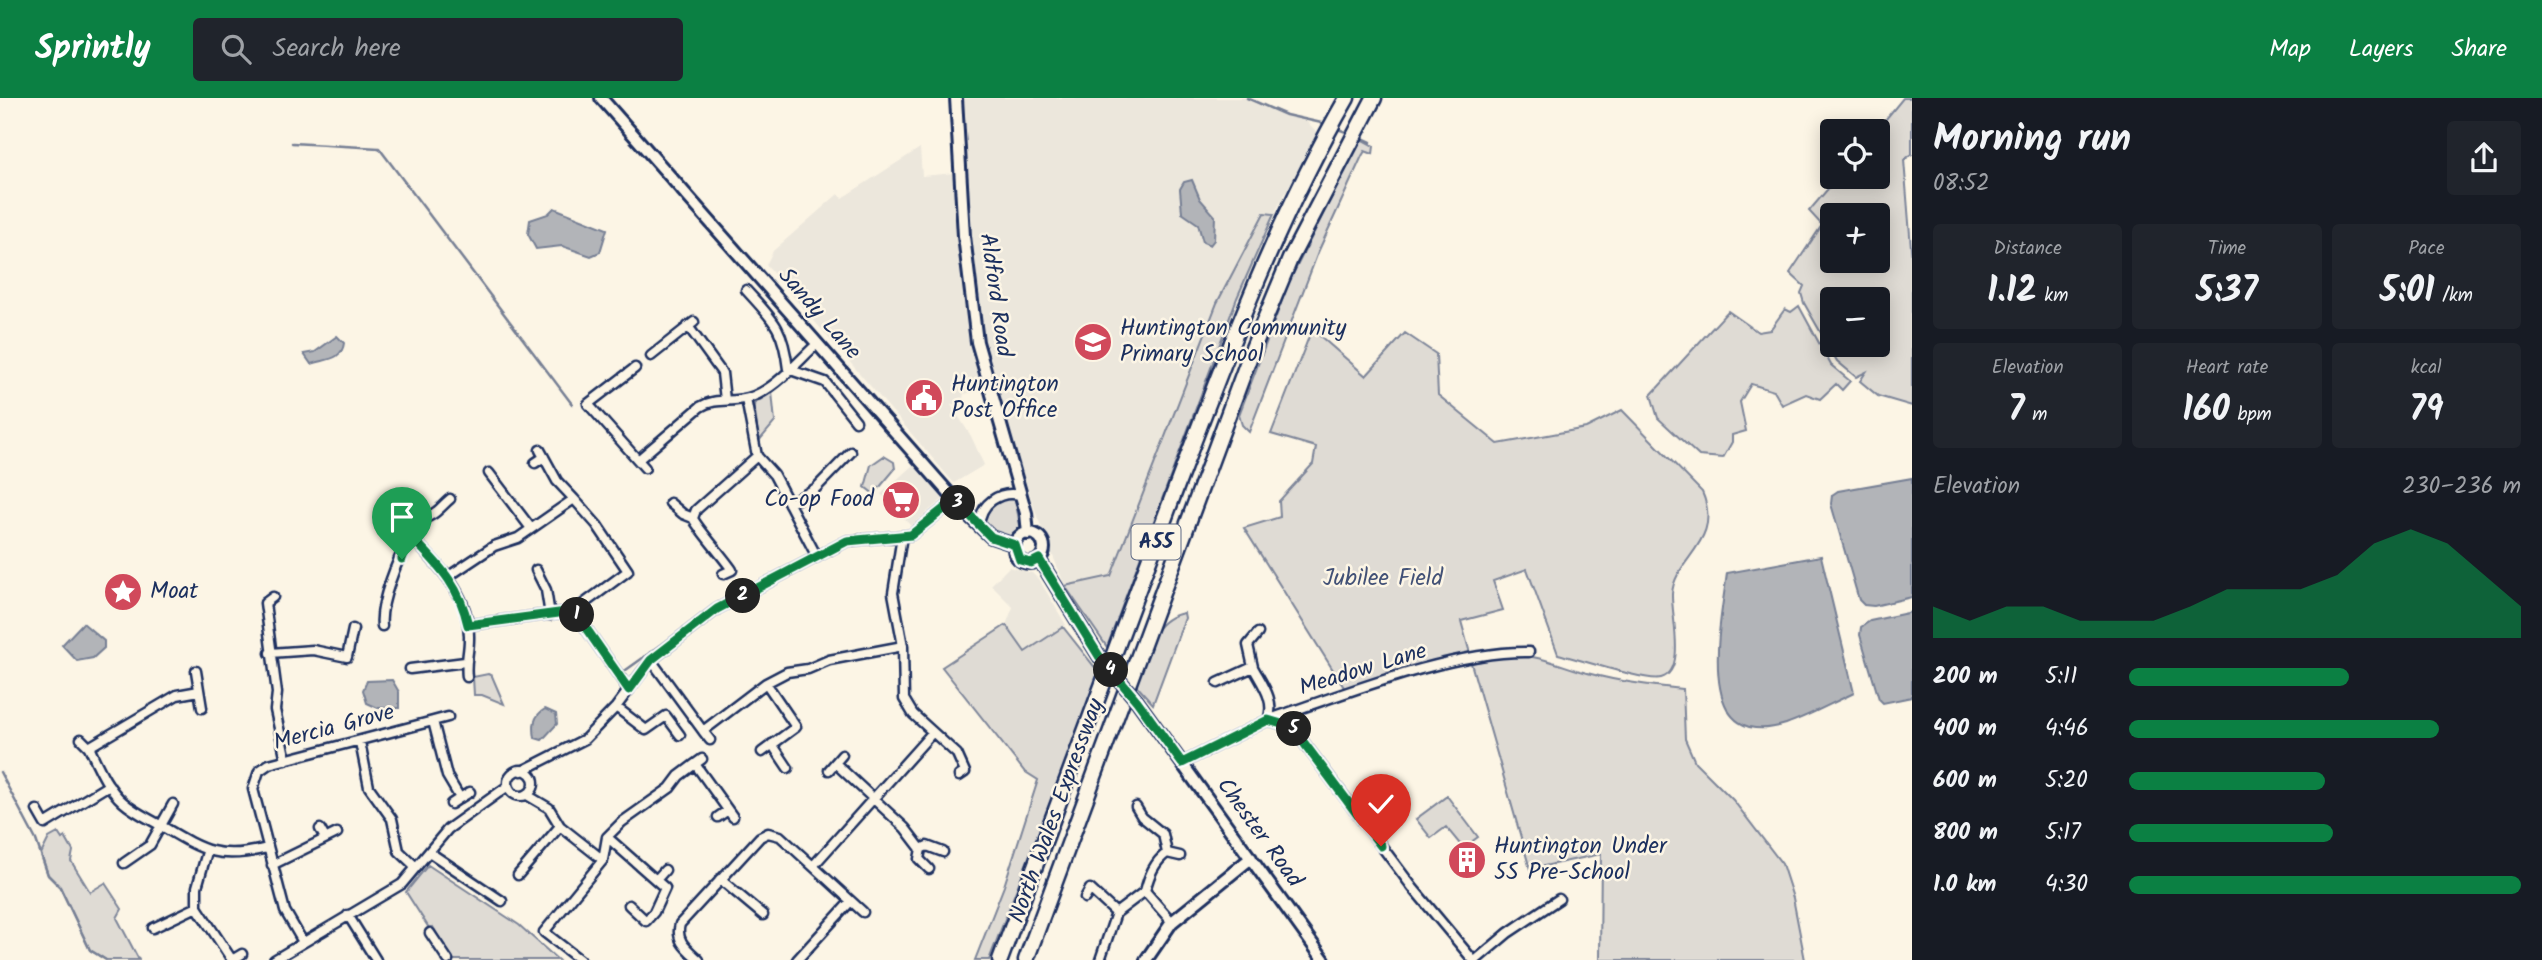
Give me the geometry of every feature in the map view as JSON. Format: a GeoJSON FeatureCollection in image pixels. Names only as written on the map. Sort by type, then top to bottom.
{"type":"FeatureCollection","features":[{"type":"Feature","properties":{"kind":"highway","name":"North Wales Expressway"},"geometry":{"type":"LineString","coordinates":[[1026,960],[1251,353],[1290,259],[1374,98]]}},
{"type":"Feature","properties":{"kind":"highway","name":"North Wales Expressway"},"geometry":{"type":"LineString","coordinates":[[1000,960],[1226,354],[1268,254],[1343,104]]}},
{"type":"Feature","properties":{"kind":"main road","name":"Sandy Lane"},"geometry":{"type":"LineString","coordinates":[[601,98],[979,526],[991,537],[1015,545]]}},
{"type":"Feature","properties":{"kind":"main road","name":"Aldford Road"},"geometry":{"type":"LineString","coordinates":[[956,98],[964,236],[977,342],[1020,495],[1028,534]]}},
{"type":"Feature","properties":{"kind":"main road"},"geometry":{"type":"LineString","coordinates":[[1028,534],[1039,537],[1043,544],[1039,559],[1031,563],[1020,560],[1015,545],[1018,538],[1028,534]]}},
{"type":"Feature","properties":{"kind":"main road","name":"Chester Road"},"geometry":{"type":"LineString","coordinates":[[1039,559],[1099,656],[1137,701],[1324,960]]}},
{"type":"Feature","properties":{"kind":"main road"},"geometry":{"type":"LineString","coordinates":[[1146,960],[1172,922],[1251,858]]}},
{"type":"Feature","properties":{"kind":"street"},"geometry":{"type":"LineString","coordinates":[[746,290],[778,326],[784,340],[788,369]]}},
{"type":"Feature","properties":{"kind":"street"},"geometry":{"type":"LineString","coordinates":[[650,356],[691,324],[722,373],[725,400]]}},
{"type":"Feature","properties":{"kind":"street"},"geometry":{"type":"LineString","coordinates":[[638,460],[700,407],[710,401],[746,399],[760,393],[817,344]]}},
{"type":"Feature","properties":{"kind":"street"},"geometry":{"type":"LineString","coordinates":[[635,368],[584,407],[645,468]]}},
{"type":"Feature","properties":{"kind":"street"},"geometry":{"type":"LineString","coordinates":[[788,369],[825,382],[856,421]]}},
{"type":"Feature","properties":{"kind":"street"},"geometry":{"type":"LineString","coordinates":[[746,399],[757,456],[774,475],[817,557]]}},
{"type":"Feature","properties":{"kind":"street"},"geometry":{"type":"LineString","coordinates":[[789,504],[816,488],[851,452]]}},
{"type":"Feature","properties":{"kind":"street"},"geometry":{"type":"LineString","coordinates":[[535,463],[542,454],[556,481],[597,525],[628,571]]}},
{"type":"Feature","properties":{"kind":"street"},"geometry":{"type":"LineString","coordinates":[[723,574],[736,568],[695,524],[693,518],[696,510],[757,456]]}},
{"type":"Feature","properties":{"kind":"street"},"geometry":{"type":"LineString","coordinates":[[489,473],[530,527]]}},
{"type":"Feature","properties":{"kind":"street"},"geometry":{"type":"LineString","coordinates":[[979,526],[981,512],[989,503],[1006,493],[1020,495]]}},
{"type":"Feature","properties":{"kind":"street"},"geometry":{"type":"LineString","coordinates":[[382,626],[381,611],[390,583],[415,524],[424,516],[437,512],[450,499]]}},
{"type":"Feature","properties":{"kind":"street"},"geometry":{"type":"LineString","coordinates":[[449,576],[494,546],[517,538],[574,499]]}},
{"type":"Feature","properties":{"kind":"street"},"geometry":{"type":"LineString","coordinates":[[510,789],[512,775],[526,772],[585,739],[616,707],[651,660],[717,609],[847,541],[911,535],[955,500]]}},
{"type":"Feature","properties":{"kind":"street"},"geometry":{"type":"LineString","coordinates":[[670,503],[683,514],[693,518]]}},
{"type":"Feature","properties":{"kind":"street"},"geometry":{"type":"LineString","coordinates":[[902,536],[893,593],[903,646],[904,699],[913,714],[957,754],[962,774],[975,773]]}},
{"type":"Feature","properties":{"kind":"street"},"geometry":{"type":"LineString","coordinates":[[409,540],[416,542],[449,576],[461,598],[468,625],[465,662],[467,677]]}},
{"type":"Feature","properties":{"kind":"street"},"geometry":{"type":"LineString","coordinates":[[468,625],[574,611],[638,565]]}},
{"type":"Feature","properties":{"kind":"street"},"geometry":{"type":"LineString","coordinates":[[537,576],[550,615]]}},
{"type":"Feature","properties":{"kind":"street"},"geometry":{"type":"LineString","coordinates":[[273,597],[261,606],[271,636],[270,653],[277,693],[275,709],[286,760]]}},
{"type":"Feature","properties":{"kind":"street"},"geometry":{"type":"LineString","coordinates":[[574,611],[629,690]]}},
{"type":"Feature","properties":{"kind":"street"},"geometry":{"type":"LineString","coordinates":[[270,653],[313,650],[346,662],[353,629]]}},
{"type":"Feature","properties":{"kind":"street"},"geometry":{"type":"LineString","coordinates":[[1218,683],[1253,667],[1248,645],[1258,633]]}},
{"type":"Feature","properties":{"kind":"street"},"geometry":{"type":"LineString","coordinates":[[702,731],[765,683],[787,672],[829,660],[903,646]]}},
{"type":"Feature","properties":{"kind":"street","name":"Meadow Lane"},"geometry":{"type":"LineString","coordinates":[[1268,720],[1428,668],[1511,652],[1529,653]]}},
{"type":"Feature","properties":{"kind":"street"},"geometry":{"type":"LineString","coordinates":[[651,660],[710,740]]}},
{"type":"Feature","properties":{"kind":"street"},"geometry":{"type":"LineString","coordinates":[[410,669],[465,662]]}},
{"type":"Feature","properties":{"kind":"street"},"geometry":{"type":"LineString","coordinates":[[421,667],[422,677]]}},
{"type":"Feature","properties":{"kind":"street","name":"Meadow Lane"},"geometry":{"type":"LineString","coordinates":[[1253,667],[1270,700],[1268,720]]}},
{"type":"Feature","properties":{"kind":"street"},"geometry":{"type":"LineString","coordinates":[[196,671],[202,708]]}},
{"type":"Feature","properties":{"kind":"street"},"geometry":{"type":"LineString","coordinates":[[765,683],[796,727]]}},
{"type":"Feature","properties":{"kind":"street"},"geometry":{"type":"LineString","coordinates":[[89,747],[177,695],[199,691]]}},
{"type":"Feature","properties":{"kind":"street"},"geometry":{"type":"LineString","coordinates":[[616,707],[646,730],[666,716],[680,735]]}},
{"type":"Feature","properties":{"kind":"street","name":"Mercia Grove"},"geometry":{"type":"LineString","coordinates":[[303,942],[285,911],[267,848],[253,789],[253,781],[259,771],[269,764],[448,717]]}},
{"type":"Feature","properties":{"kind":"street"},"geometry":{"type":"LineString","coordinates":[[1182,763],[1268,720],[1292,727],[1413,888],[1475,960],[1508,933],[1559,899]]}},
{"type":"Feature","properties":{"kind":"street"},"geometry":{"type":"LineString","coordinates":[[433,721],[447,776],[460,798]]}},
{"type":"Feature","properties":{"kind":"street"},"geometry":{"type":"LineString","coordinates":[[762,752],[804,722]]}},
{"type":"Feature","properties":{"kind":"street"},"geometry":{"type":"LineString","coordinates":[[813,866],[932,733]]}},
{"type":"Feature","properties":{"kind":"street"},"geometry":{"type":"LineString","coordinates":[[81,739],[89,747],[109,785],[122,802],[160,826],[207,852],[234,855],[267,848]]}},
{"type":"Feature","properties":{"kind":"street"},"geometry":{"type":"LineString","coordinates":[[360,741],[369,787],[392,819],[399,851],[416,867]]}},
{"type":"Feature","properties":{"kind":"street"},"geometry":{"type":"LineString","coordinates":[[772,744],[788,768]]}},
{"type":"Feature","properties":{"kind":"street"},"geometry":{"type":"LineString","coordinates":[[842,755],[832,766],[873,797],[905,828],[921,849],[919,859],[929,869]]}},
{"type":"Feature","properties":{"kind":"street"},"geometry":{"type":"LineString","coordinates":[[580,960],[544,932],[550,918],[603,860],[607,837],[622,822],[670,788],[679,776],[699,762],[730,814],[718,817]]}},
{"type":"Feature","properties":{"kind":"street"},"geometry":{"type":"LineString","coordinates":[[526,772],[533,785],[529,795]]}},
{"type":"Feature","properties":{"kind":"street"},"geometry":{"type":"LineString","coordinates":[[45,824],[109,785]]}},
{"type":"Feature","properties":{"kind":"street"},"geometry":{"type":"LineString","coordinates":[[274,960],[402,884],[448,829],[510,789],[529,795],[549,808],[560,826],[603,860]]}},
{"type":"Feature","properties":{"kind":"street"},"geometry":{"type":"LineString","coordinates":[[451,804],[470,792]]}},
{"type":"Feature","properties":{"kind":"street"},"geometry":{"type":"LineString","coordinates":[[124,863],[155,838],[173,804]]}},
{"type":"Feature","properties":{"kind":"street"},"geometry":{"type":"LineString","coordinates":[[1100,960],[1116,913],[1146,891],[1149,876],[1167,853],[1163,834],[1138,819],[1136,807]]}},
{"type":"Feature","properties":{"kind":"street"},"geometry":{"type":"LineString","coordinates":[[37,810],[50,832]]}},
{"type":"Feature","properties":{"kind":"street"},"geometry":{"type":"LineString","coordinates":[[518,875],[560,826]]}},
{"type":"Feature","properties":{"kind":"street"},"geometry":{"type":"LineString","coordinates":[[320,829],[325,838]]}},
{"type":"Feature","properties":{"kind":"street"},"geometry":{"type":"LineString","coordinates":[[272,865],[337,833]]}},
{"type":"Feature","properties":{"kind":"street"},"geometry":{"type":"LineString","coordinates":[[699,960],[682,944],[678,933],[680,924],[760,837],[768,833],[780,836],[863,912]]}},
{"type":"Feature","properties":{"kind":"street"},"geometry":{"type":"LineString","coordinates":[[607,837],[665,888],[654,912],[646,921],[629,905]]}},
{"type":"Feature","properties":{"kind":"street"},"geometry":{"type":"LineString","coordinates":[[921,849],[928,846],[943,852]]}},
{"type":"Feature","properties":{"kind":"street"},"geometry":{"type":"LineString","coordinates":[[207,852],[197,887],[197,908],[232,960],[242,954]]}},
{"type":"Feature","properties":{"kind":"street"},"geometry":{"type":"LineString","coordinates":[[429,852],[502,901]]}},
{"type":"Feature","properties":{"kind":"street"},"geometry":{"type":"LineString","coordinates":[[1167,853],[1180,856]]}},
{"type":"Feature","properties":{"kind":"street"},"geometry":{"type":"LineString","coordinates":[[656,880],[665,870]]}},
{"type":"Feature","properties":{"kind":"street"},"geometry":{"type":"LineString","coordinates":[[720,879],[763,915]]}},
{"type":"Feature","properties":{"kind":"street"},"geometry":{"type":"LineString","coordinates":[[1088,890],[1116,913]]}},
{"type":"Feature","properties":{"kind":"street"},"geometry":{"type":"LineString","coordinates":[[1146,891],[1172,922]]}},
{"type":"Feature","properties":{"kind":"street"},"geometry":{"type":"LineString","coordinates":[[797,960],[850,902]]}},
{"type":"Feature","properties":{"kind":"street"},"geometry":{"type":"LineString","coordinates":[[156,924],[197,908]]}},
{"type":"Feature","properties":{"kind":"street"},"geometry":{"type":"LineString","coordinates":[[348,915],[376,960]]}},
{"type":"Feature","properties":{"kind":"street"},"geometry":{"type":"LineString","coordinates":[[430,933],[448,960]]}},
{"type":"Feature","properties":{"kind":"shaded area","name":"Huntington Community Primary School"},"geometry":{"type":"Polygon","coordinates":[[[961,98],[1247,98],[1306,121],[1318,133],[1274,214],[1264,213],[1217,303],[1111,576],[1065,586],[1037,516],[993,383],[978,316],[961,98]]]}},
{"type":"Feature","properties":{"kind":"shaded area"},"geometry":{"type":"Polygon","coordinates":[[[920,148],[922,176],[955,173],[969,342],[982,390],[964,394],[962,402],[951,405],[971,436],[984,465],[954,483],[766,265],[773,251],[838,194],[842,198],[920,148]]]}},
{"type":"Feature","properties":{"kind":"shaded area"},"geometry":{"type":"Polygon","coordinates":[[[1192,180],[1200,199],[1215,216],[1214,240],[1210,245],[1203,242],[1198,224],[1182,213],[1180,189],[1184,182],[1192,180]]]}},
{"type":"Feature","properties":{"kind":"shaded area"},"geometry":{"type":"Polygon","coordinates":[[[554,208],[607,229],[600,252],[591,256],[562,246],[536,249],[528,234],[530,220],[548,214],[554,208]]]}},
{"type":"Feature","properties":{"kind":"shaded area"},"geometry":{"type":"Polygon","coordinates":[[[337,336],[344,343],[340,353],[311,364],[304,354],[315,352],[337,336]]]}},
{"type":"Feature","properties":{"kind":"shaded area"},"geometry":{"type":"Polygon","coordinates":[[[913,465],[943,499],[911,526],[881,494],[913,465]]]}},
{"type":"Feature","properties":{"kind":"shaded area"},"geometry":{"type":"Polygon","coordinates":[[[1912,478],[1912,597],[1874,606],[1864,605],[1859,600],[1831,504],[1832,495],[1838,491],[1912,478]]]}},
{"type":"Feature","properties":{"kind":"shaded area"},"geometry":{"type":"Polygon","coordinates":[[[1821,556],[1854,693],[1786,724],[1756,728],[1736,720],[1724,702],[1719,678],[1720,621],[1727,573],[1821,556]]]}},
{"type":"Feature","properties":{"kind":"shaded area"},"geometry":{"type":"Polygon","coordinates":[[[1009,567],[1032,573],[1040,581],[1066,625],[1025,652],[1006,625],[1013,607],[991,585],[1009,567]]]}},
{"type":"Feature","properties":{"kind":"shaded area"},"geometry":{"type":"Polygon","coordinates":[[[1912,612],[1912,697],[1883,703],[1879,699],[1860,635],[1861,627],[1870,621],[1912,612]]]}},
{"type":"Feature","properties":{"kind":"shaded area"},"geometry":{"type":"Polygon","coordinates":[[[83,623],[104,641],[104,648],[93,658],[77,661],[62,645],[83,623]]]}},
{"type":"Feature","properties":{"kind":"shaded area"},"geometry":{"type":"Polygon","coordinates":[[[392,680],[399,692],[399,708],[378,708],[367,703],[363,690],[367,681],[392,680]]]}},
{"type":"Feature","properties":{"kind":"shaded area"},"geometry":{"type":"Polygon","coordinates":[[[545,709],[556,714],[557,724],[542,740],[535,738],[534,725],[538,715],[545,709]]]}},
{"type":"Feature","properties":{"kind":"green space"},"geometry":{"type":"Polygon","coordinates":[[[1903,98],[1912,98],[1912,154],[1904,160],[1912,260],[1912,406],[1878,396],[1860,381],[1866,372],[1856,377],[1835,357],[1890,357],[1890,287],[1820,287],[1820,331],[1804,303],[1801,293],[1804,286],[1790,273],[1820,228],[1820,273],[1890,273],[1890,203],[1820,203],[1820,223],[1809,211],[1828,189],[1890,189],[1890,119],[1886,119],[1903,98]]]}},
{"type":"Feature","properties":{"kind":"green space"},"geometry":{"type":"Polygon","coordinates":[[[1361,139],[1374,146],[1373,154],[1365,151],[1362,156],[1319,250],[1249,432],[1242,425],[1239,415],[1289,282],[1361,139]]]}},
{"type":"Feature","properties":{"kind":"green space"},"geometry":{"type":"Polygon","coordinates":[[[1264,213],[1274,214],[1237,298],[1107,647],[1065,586],[1111,576],[1217,303],[1264,213]]]}},
{"type":"Feature","properties":{"kind":"green space"},"geometry":{"type":"Polygon","coordinates":[[[1799,306],[1820,345],[1820,357],[1827,357],[1831,365],[1850,381],[1842,390],[1836,384],[1820,399],[1806,394],[1782,405],[1774,391],[1751,384],[1740,402],[1746,431],[1732,435],[1732,442],[1723,458],[1699,456],[1658,418],[1651,395],[1728,311],[1758,332],[1770,330],[1785,309],[1791,312],[1799,306]]]}},
{"type":"Feature","properties":{"kind":"green space","name":"Jubilee Field"},"geometry":{"type":"Polygon","coordinates":[[[1312,329],[1366,376],[1405,333],[1436,354],[1438,395],[1498,444],[1586,428],[1622,410],[1702,492],[1707,509],[1707,524],[1703,537],[1675,581],[1672,594],[1676,654],[1669,673],[1661,678],[1642,677],[1558,654],[1527,569],[1493,581],[1503,610],[1461,621],[1471,657],[1345,689],[1244,528],[1280,517],[1279,501],[1313,464],[1316,447],[1271,434],[1312,329]]]}},
{"type":"Feature","properties":{"kind":"green space"},"geometry":{"type":"Polygon","coordinates":[[[772,392],[775,422],[759,441],[754,404],[772,392]]]}},
{"type":"Feature","properties":{"kind":"green space"},"geometry":{"type":"Polygon","coordinates":[[[884,456],[894,462],[895,469],[874,494],[865,487],[871,465],[884,456]]]}},
{"type":"Feature","properties":{"kind":"green space"},"geometry":{"type":"Polygon","coordinates":[[[1006,496],[1015,499],[1021,530],[1013,537],[992,532],[983,521],[987,509],[1006,496]]]}},
{"type":"Feature","properties":{"kind":"green space"},"geometry":{"type":"Polygon","coordinates":[[[1184,613],[1185,618],[1153,704],[1136,685],[1147,651],[1156,631],[1163,623],[1184,613]]]}},
{"type":"Feature","properties":{"kind":"green space"},"geometry":{"type":"Polygon","coordinates":[[[1006,625],[1025,652],[1063,627],[1100,674],[989,960],[975,960],[1004,886],[1038,780],[1024,771],[942,667],[1006,625]]]}},
{"type":"Feature","properties":{"kind":"green space"},"geometry":{"type":"Polygon","coordinates":[[[1512,655],[1543,659],[1614,679],[1683,689],[1685,739],[1695,762],[1733,800],[1782,864],[1793,898],[1805,960],[1600,960],[1601,854],[1530,869],[1471,663],[1512,655]]]}},
{"type":"Feature","properties":{"kind":"green space"},"geometry":{"type":"Polygon","coordinates":[[[488,674],[492,676],[504,704],[482,695],[474,695],[473,677],[488,674]]]}},
{"type":"Feature","properties":{"kind":"green space"},"geometry":{"type":"Polygon","coordinates":[[[1447,796],[1478,837],[1463,848],[1446,827],[1431,838],[1416,819],[1447,796]]]}},
{"type":"Feature","properties":{"kind":"green space"},"geometry":{"type":"Polygon","coordinates":[[[58,833],[62,839],[65,837],[73,851],[71,861],[90,892],[105,883],[122,909],[117,918],[139,960],[106,960],[90,950],[60,887],[48,875],[41,854],[49,838],[58,833]]]}},
{"type":"Feature","properties":{"kind":"green space"},"geometry":{"type":"Polygon","coordinates":[[[428,865],[519,925],[558,960],[451,960],[433,927],[429,928],[406,892],[428,865]]]}},
{"type":"Feature","properties":{"kind":"waterway"},"geometry":{"type":"LineString","coordinates":[[1247,98],[1286,115],[1326,124]]}},
{"type":"Feature","properties":{"kind":"waterway"},"geometry":{"type":"LineString","coordinates":[[1335,128],[1349,133]]}},
{"type":"Feature","properties":{"kind":"waterway"},"geometry":{"type":"LineString","coordinates":[[1358,136],[1371,142]]}},
{"type":"Feature","properties":{"kind":"waterway"},"geometry":{"type":"LineString","coordinates":[[292,143],[379,148],[572,404]]}},
{"type":"Feature","properties":{"kind":"waterway"},"geometry":{"type":"LineString","coordinates":[[619,675],[713,608]]}},
{"type":"Feature","properties":{"kind":"waterway"},"geometry":{"type":"LineString","coordinates":[[0,772],[36,840],[48,875],[60,887],[90,950],[106,960]]}},
{"type":"Feature","properties":{"kind":"place","name":"Huntington Community Primary School"},"geometry":{"type":"Point","coordinates":[1093,342]}},
{"type":"Feature","properties":{"kind":"place","name":"Huntington Post Office"},"geometry":{"type":"Point","coordinates":[924,398]}},
{"type":"Feature","properties":{"kind":"place","name":"Co-op Food"},"geometry":{"type":"Point","coordinates":[901,500]}},
{"type":"Feature","properties":{"kind":"place","name":"Moat"},"geometry":{"type":"Point","coordinates":[123,592]}},
{"type":"Feature","properties":{"kind":"place","name":"Huntington Under 5S Pre-School"},"geometry":{"type":"Point","coordinates":[1467,860]}},
{"type":"Feature","properties":{"kind":"route"},"geometry":{"type":"LineString","coordinates":[[402,559],[409,540],[416,542],[449,576],[461,598],[468,625],[574,611],[629,690],[651,660],[717,609],[847,541],[911,535],[955,500],[991,537],[1015,545],[1015,553],[1020,560],[1031,563],[1039,559],[1075,622],[1099,656],[1157,726],[1182,763],[1268,720],[1292,727],[1381,846]]}}]}
